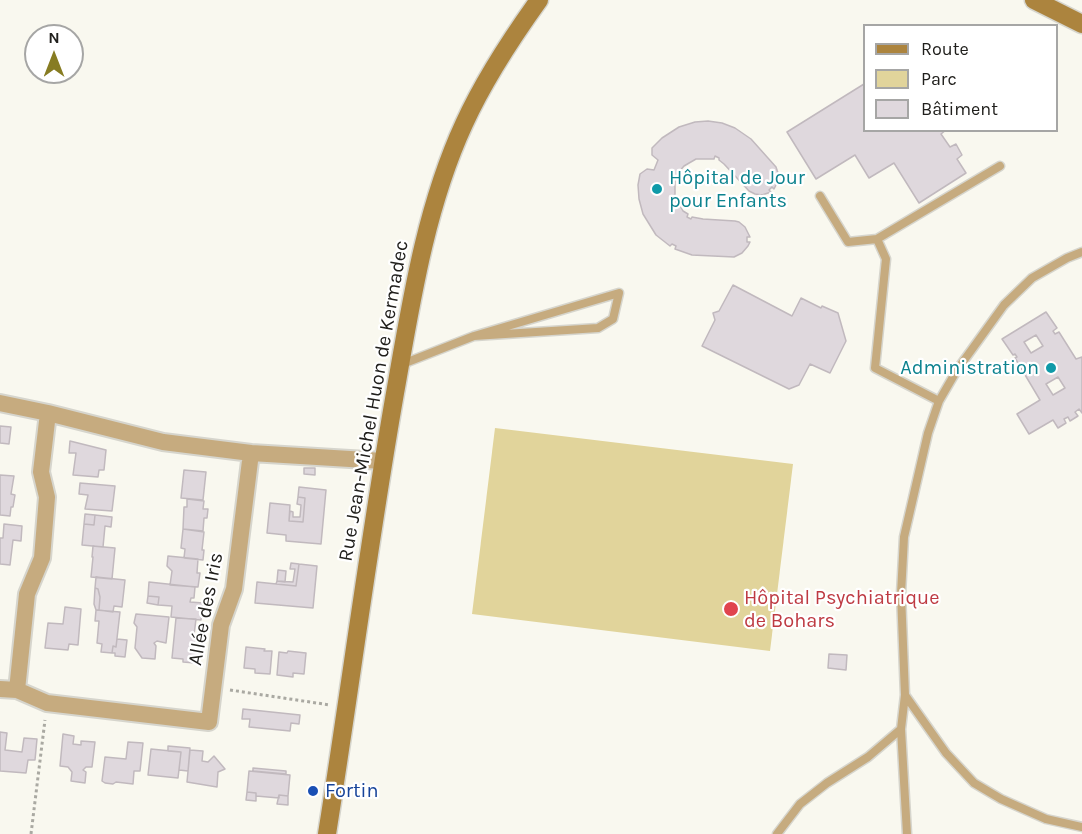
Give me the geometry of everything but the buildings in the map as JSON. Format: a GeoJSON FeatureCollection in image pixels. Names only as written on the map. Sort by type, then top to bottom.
{"type":"FeatureCollection","features":[{"type":"Feature","properties":{"kind":"street","name":"Rue Jean-Michel Huon de Kermadec"},"geometry":{"type":"LineString","coordinates":[[327,834],[383,461],[422,254],[441,183],[464,124],[519,27],[539,0]]}},
{"type":"Feature","properties":{"kind":"street"},"geometry":{"type":"LineString","coordinates":[[1034,0],[1082,24]]}},
{"type":"Feature","properties":{"kind":"street"},"geometry":{"type":"LineString","coordinates":[[0,403],[163,442],[251,453],[383,461]]}},
{"type":"Feature","properties":{"kind":"street"},"geometry":{"type":"LineString","coordinates":[[17,690],[27,594],[42,558],[47,497],[41,472],[48,413]]}},
{"type":"Feature","properties":{"kind":"street","name":"Allée des Iris"},"geometry":{"type":"LineString","coordinates":[[0,689],[17,690],[47,702],[209,722],[221,625],[234,589],[251,453]]}},
{"type":"Feature","properties":{"kind":"lane"},"geometry":{"type":"LineString","coordinates":[[820,196],[848,242],[877,239],[1000,166]]}},
{"type":"Feature","properties":{"kind":"lane"},"geometry":{"type":"LineString","coordinates":[[877,239],[886,259],[875,368],[939,401]]}},
{"type":"Feature","properties":{"kind":"lane"},"geometry":{"type":"LineString","coordinates":[[907,834],[901,729],[905,695],[901,594],[904,537],[928,433],[939,401],[957,370],[1004,305],[1032,278],[1082,252]]}},
{"type":"Feature","properties":{"kind":"lane"},"geometry":{"type":"LineString","coordinates":[[400,365],[474,336],[619,293],[612,319],[598,328],[474,336]]}},
{"type":"Feature","properties":{"kind":"lane"},"geometry":{"type":"LineString","coordinates":[[905,695],[946,753],[974,783],[1001,799],[1046,819],[1082,827]]}},
{"type":"Feature","properties":{"kind":"lane"},"geometry":{"type":"LineString","coordinates":[[777,834],[800,804],[827,783],[868,758],[901,729]]}},
{"type":"Feature","properties":{"kind":"path"},"geometry":{"type":"LineString","coordinates":[[213,687],[347,707]]}},
{"type":"Feature","properties":{"kind":"path"},"geometry":{"type":"LineString","coordinates":[[31,834],[47,702]]}},
{"type":"Feature","properties":{"kind":"green space"},"geometry":{"type":"Polygon","coordinates":[[[495,428],[793,464],[770,651],[472,614],[495,428]]]}},
{"type":"Feature","properties":{"kind":"place","name":"Hôpital de Jour pour Enfants"},"geometry":{"type":"Point","coordinates":[657,189]}},
{"type":"Feature","properties":{"kind":"place","name":"Administration"},"geometry":{"type":"Point","coordinates":[1051,368]}},
{"type":"Feature","properties":{"kind":"place","name":"Hôpital Psychiatrique de Bohars"},"geometry":{"type":"Point","coordinates":[731,609]}},
{"type":"Feature","properties":{"kind":"place","name":"Fortin"},"geometry":{"type":"Point","coordinates":[313,791]}}]}
